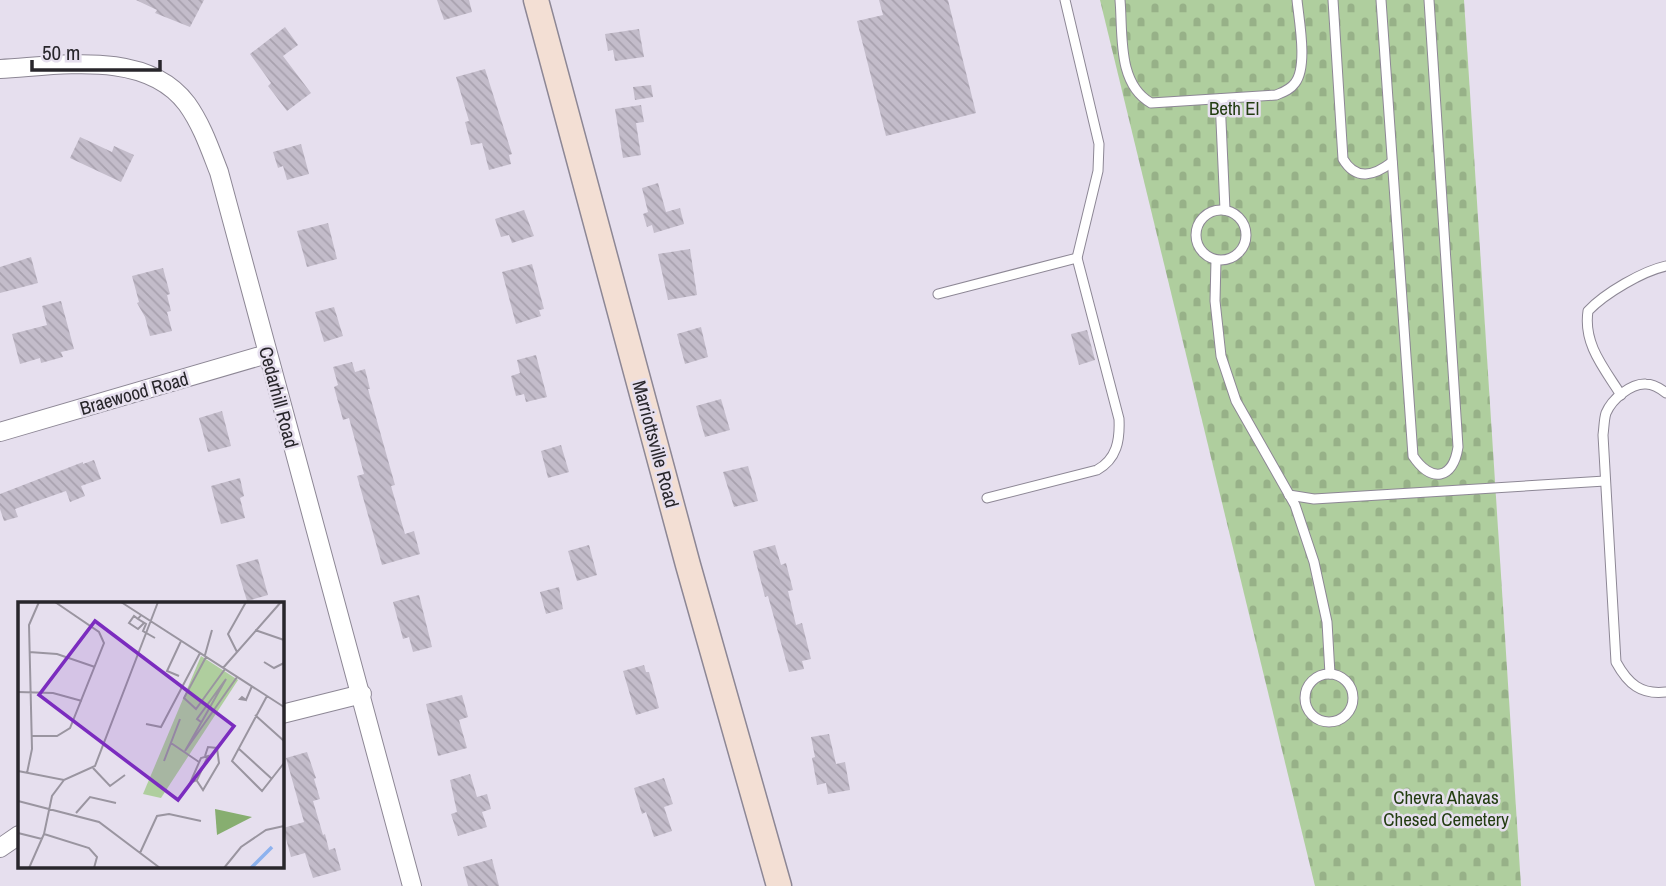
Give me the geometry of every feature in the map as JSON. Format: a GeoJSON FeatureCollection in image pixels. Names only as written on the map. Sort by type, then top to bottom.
{"type":"FeatureCollection","features":[{"type":"Feature","properties":{"kind":"main road","name":"Marriottsville Road"},"geometry":{"type":"LineString","coordinates":[[537,0],[708,637],[779,886]]}},
{"type":"Feature","properties":{"kind":"street","name":"Cedarhill Road"},"geometry":{"type":"LineString","coordinates":[[0,69],[93,64],[124,66],[169,88],[185,102],[198,121],[219,172],[412,886]]}},
{"type":"Feature","properties":{"kind":"street","name":"Braewood Road"},"geometry":{"type":"LineString","coordinates":[[0,432],[267,355]]}},
{"type":"Feature","properties":{"kind":"street"},"geometry":{"type":"LineString","coordinates":[[284,714],[362,694]]}},
{"type":"Feature","properties":{"kind":"street"},"geometry":{"type":"LineString","coordinates":[[0,848],[18,836]]}},
{"type":"Feature","properties":{"kind":"lane"},"geometry":{"type":"LineString","coordinates":[[987,498],[1097,470],[1107,465],[1117,447],[1120,434],[1119,419],[1077,258],[1098,171],[1099,144],[1065,0]]}},
{"type":"Feature","properties":{"kind":"lane"},"geometry":{"type":"LineString","coordinates":[[1120,0],[1127,74],[1141,97],[1151,103],[1276,96],[1289,90],[1297,82],[1301,60],[1297,0]]}},
{"type":"Feature","properties":{"kind":"lane"},"geometry":{"type":"LineString","coordinates":[[1333,0],[1343,159],[1350,171],[1356,174],[1382,170],[1392,162]]}},
{"type":"Feature","properties":{"kind":"lane"},"geometry":{"type":"LineString","coordinates":[[1381,0],[1413,456],[1422,469],[1431,474],[1441,474],[1456,459],[1458,447],[1429,0]]}},
{"type":"Feature","properties":{"kind":"lane"},"geometry":{"type":"LineString","coordinates":[[1220,99],[1225,210]]}},
{"type":"Feature","properties":{"kind":"lane"},"geometry":{"type":"LineString","coordinates":[[1225,210],[1236,214],[1242,220],[1247,237],[1239,253],[1232,258],[1216,260],[1201,250],[1196,233],[1203,217],[1210,212],[1225,210]]}},
{"type":"Feature","properties":{"kind":"lane"},"geometry":{"type":"LineString","coordinates":[[937,294],[1077,258]]}},
{"type":"Feature","properties":{"kind":"lane"},"geometry":{"type":"LineString","coordinates":[[1216,260],[1215,301],[1221,356],[1236,401],[1295,505],[1314,562],[1328,622],[1330,674]]}},
{"type":"Feature","properties":{"kind":"lane"},"geometry":{"type":"LineString","coordinates":[[1621,395],[1592,348],[1587,334],[1588,311],[1605,296],[1656,268],[1666,266]]}},
{"type":"Feature","properties":{"kind":"lane"},"geometry":{"type":"LineString","coordinates":[[1666,393],[1646,383],[1630,389],[1621,395],[1606,414],[1603,435],[1616,663],[1633,686],[1645,692],[1666,692]]}},
{"type":"Feature","properties":{"kind":"lane"},"geometry":{"type":"LineString","coordinates":[[1435,474],[1436,491]]}},
{"type":"Feature","properties":{"kind":"lane"},"geometry":{"type":"LineString","coordinates":[[1289,495],[1314,499],[1605,481]]}},
{"type":"Feature","properties":{"kind":"lane"},"geometry":{"type":"LineString","coordinates":[[1330,674],[1349,684],[1354,701],[1346,716],[1334,722],[1325,722],[1311,714],[1305,697],[1312,681],[1330,674]]}},
{"type":"Feature","properties":{"kind":"green space"},"geometry":{"type":"Polygon","coordinates":[[[1100,0],[1464,0],[1521,886],[1315,886],[1100,0]]]}},
{"type":"Feature","properties":{"kind":"building"},"geometry":{"type":"Polygon","coordinates":[[[136,0],[204,0],[190,27],[155,13],[157,10],[136,0]]]}},
{"type":"Feature","properties":{"kind":"building"},"geometry":{"type":"Polygon","coordinates":[[[437,0],[469,0],[472,12],[444,20],[437,0]]]}},
{"type":"Feature","properties":{"kind":"building"},"geometry":{"type":"Polygon","coordinates":[[[879,0],[948,0],[976,113],[886,136],[857,21],[883,15],[879,0]]]}},
{"type":"Feature","properties":{"kind":"building"},"geometry":{"type":"Polygon","coordinates":[[[285,27],[298,45],[283,56],[311,93],[287,111],[268,86],[271,83],[250,54],[285,27]]]}},
{"type":"Feature","properties":{"kind":"building"},"geometry":{"type":"Polygon","coordinates":[[[639,29],[644,57],[615,61],[613,50],[608,51],[605,34],[639,29]]]}},
{"type":"Feature","properties":{"kind":"building"},"geometry":{"type":"Polygon","coordinates":[[[485,69],[512,154],[509,155],[511,164],[489,170],[482,143],[471,145],[465,122],[469,121],[456,77],[485,69]]]}},
{"type":"Feature","properties":{"kind":"building"},"geometry":{"type":"Polygon","coordinates":[[[651,85],[653,97],[635,100],[633,87],[651,85]]]}},
{"type":"Feature","properties":{"kind":"building"},"geometry":{"type":"Polygon","coordinates":[[[641,105],[644,122],[636,123],[641,155],[623,158],[615,109],[641,105]]]}},
{"type":"Feature","properties":{"kind":"building"},"geometry":{"type":"Polygon","coordinates":[[[80,137],[112,152],[114,146],[134,155],[121,182],[70,158],[80,137]]]}},
{"type":"Feature","properties":{"kind":"building"},"geometry":{"type":"Polygon","coordinates":[[[301,144],[309,174],[287,180],[283,166],[278,168],[273,152],[301,144]]]}},
{"type":"Feature","properties":{"kind":"building"},"geometry":{"type":"Polygon","coordinates":[[[658,183],[666,212],[680,208],[684,224],[654,233],[652,225],[647,227],[643,214],[648,212],[642,188],[658,183]]]}},
{"type":"Feature","properties":{"kind":"building"},"geometry":{"type":"Polygon","coordinates":[[[524,210],[534,236],[512,243],[509,235],[501,237],[495,219],[524,210]]]}},
{"type":"Feature","properties":{"kind":"building"},"geometry":{"type":"Polygon","coordinates":[[[328,223],[337,259],[307,267],[297,231],[328,223]]]}},
{"type":"Feature","properties":{"kind":"building"},"geometry":{"type":"Polygon","coordinates":[[[690,249],[697,295],[668,300],[658,254],[690,249]]]}},
{"type":"Feature","properties":{"kind":"building"},"geometry":{"type":"Polygon","coordinates":[[[31,257],[38,283],[0,293],[0,267],[31,257]]]}},
{"type":"Feature","properties":{"kind":"building"},"geometry":{"type":"Polygon","coordinates":[[[532,264],[544,309],[539,310],[541,316],[516,324],[502,272],[532,264]]]}},
{"type":"Feature","properties":{"kind":"building"},"geometry":{"type":"Polygon","coordinates":[[[163,268],[170,294],[167,295],[171,311],[167,312],[172,331],[150,336],[145,317],[137,303],[139,302],[132,276],[163,268]]]}},
{"type":"Feature","properties":{"kind":"building"},"geometry":{"type":"Polygon","coordinates":[[[61,301],[74,349],[61,352],[63,357],[41,363],[40,358],[20,364],[12,334],[47,325],[42,306],[61,301]]]}},
{"type":"Feature","properties":{"kind":"building"},"geometry":{"type":"Polygon","coordinates":[[[334,307],[343,336],[324,342],[315,312],[334,307]]]}},
{"type":"Feature","properties":{"kind":"building"},"geometry":{"type":"Polygon","coordinates":[[[701,327],[708,357],[685,364],[677,334],[701,327]]]}},
{"type":"Feature","properties":{"kind":"building"},"geometry":{"type":"Polygon","coordinates":[[[1087,330],[1095,360],[1079,365],[1071,334],[1087,330]]]}},
{"type":"Feature","properties":{"kind":"building"},"geometry":{"type":"Polygon","coordinates":[[[536,355],[547,397],[526,402],[524,394],[516,396],[511,376],[520,373],[517,360],[536,355]]]}},
{"type":"Feature","properties":{"kind":"building"},"geometry":{"type":"Polygon","coordinates":[[[352,362],[355,372],[365,369],[368,389],[395,485],[391,486],[405,534],[414,531],[420,554],[382,565],[357,476],[364,474],[349,418],[343,420],[334,387],[338,385],[333,367],[352,362]]]}},
{"type":"Feature","properties":{"kind":"building"},"geometry":{"type":"Polygon","coordinates":[[[721,399],[730,430],[705,437],[696,406],[721,399]]]}},
{"type":"Feature","properties":{"kind":"building"},"geometry":{"type":"Polygon","coordinates":[[[222,411],[231,446],[208,452],[199,418],[222,411]]]}},
{"type":"Feature","properties":{"kind":"building"},"geometry":{"type":"Polygon","coordinates":[[[561,445],[569,472],[548,478],[541,451],[561,445]]]}},
{"type":"Feature","properties":{"kind":"building"},"geometry":{"type":"Polygon","coordinates":[[[94,460],[101,479],[81,486],[85,496],[70,502],[66,491],[15,509],[18,517],[4,521],[0,509],[0,494],[94,460]]]}},
{"type":"Feature","properties":{"kind":"building"},"geometry":{"type":"Polygon","coordinates":[[[748,466],[758,501],[734,507],[723,472],[748,466]]]}},
{"type":"Feature","properties":{"kind":"building"},"geometry":{"type":"Polygon","coordinates":[[[240,478],[244,496],[240,498],[245,518],[221,524],[211,486],[240,478]]]}},
{"type":"Feature","properties":{"kind":"building"},"geometry":{"type":"Polygon","coordinates":[[[589,545],[597,575],[577,581],[568,551],[589,545]]]}},
{"type":"Feature","properties":{"kind":"building"},"geometry":{"type":"Polygon","coordinates":[[[775,545],[781,565],[786,563],[793,590],[788,591],[796,625],[802,623],[811,659],[802,661],[804,669],[789,672],[753,551],[775,545]]]}},
{"type":"Feature","properties":{"kind":"building"},"geometry":{"type":"Polygon","coordinates":[[[258,559],[268,595],[247,601],[236,565],[258,559]]]}},
{"type":"Feature","properties":{"kind":"building"},"geometry":{"type":"Polygon","coordinates":[[[559,587],[563,609],[546,614],[540,592],[559,587]]]}},
{"type":"Feature","properties":{"kind":"building"},"geometry":{"type":"Polygon","coordinates":[[[419,595],[432,647],[413,652],[409,637],[403,639],[393,602],[419,595]]]}},
{"type":"Feature","properties":{"kind":"building"},"geometry":{"type":"Polygon","coordinates":[[[644,665],[646,672],[649,672],[659,708],[636,715],[623,671],[644,665]]]}},
{"type":"Feature","properties":{"kind":"building"},"geometry":{"type":"Polygon","coordinates":[[[462,695],[468,717],[459,720],[467,748],[438,756],[426,704],[462,695]]]}},
{"type":"Feature","properties":{"kind":"building"},"geometry":{"type":"Polygon","coordinates":[[[829,734],[836,764],[845,762],[850,790],[828,794],[826,783],[817,785],[811,737],[829,734]]]}},
{"type":"Feature","properties":{"kind":"building"},"geometry":{"type":"Polygon","coordinates":[[[307,752],[320,799],[313,801],[329,850],[335,848],[341,870],[313,878],[305,853],[291,857],[284,828],[304,822],[286,758],[307,752]]]}},
{"type":"Feature","properties":{"kind":"building"},"geometry":{"type":"Polygon","coordinates":[[[470,774],[477,797],[487,794],[491,809],[482,812],[487,827],[458,836],[451,814],[457,812],[450,780],[470,774]]]}},
{"type":"Feature","properties":{"kind":"building"},"geometry":{"type":"Polygon","coordinates":[[[664,778],[673,804],[664,807],[672,831],[654,837],[646,812],[642,814],[634,788],[664,778]]]}},
{"type":"Feature","properties":{"kind":"building"},"geometry":{"type":"Polygon","coordinates":[[[492,859],[499,886],[468,886],[463,867],[492,859]]]}},
{"type":"Feature","properties":{"kind":"park label","name":"Beth El"},"geometry":{"type":"Point","coordinates":[1234,108]}},
{"type":"Feature","properties":{"kind":"park label","name":"Chevra Ahavas Chesed Cemetery"},"geometry":{"type":"Point","coordinates":[1446,808]}}]}
